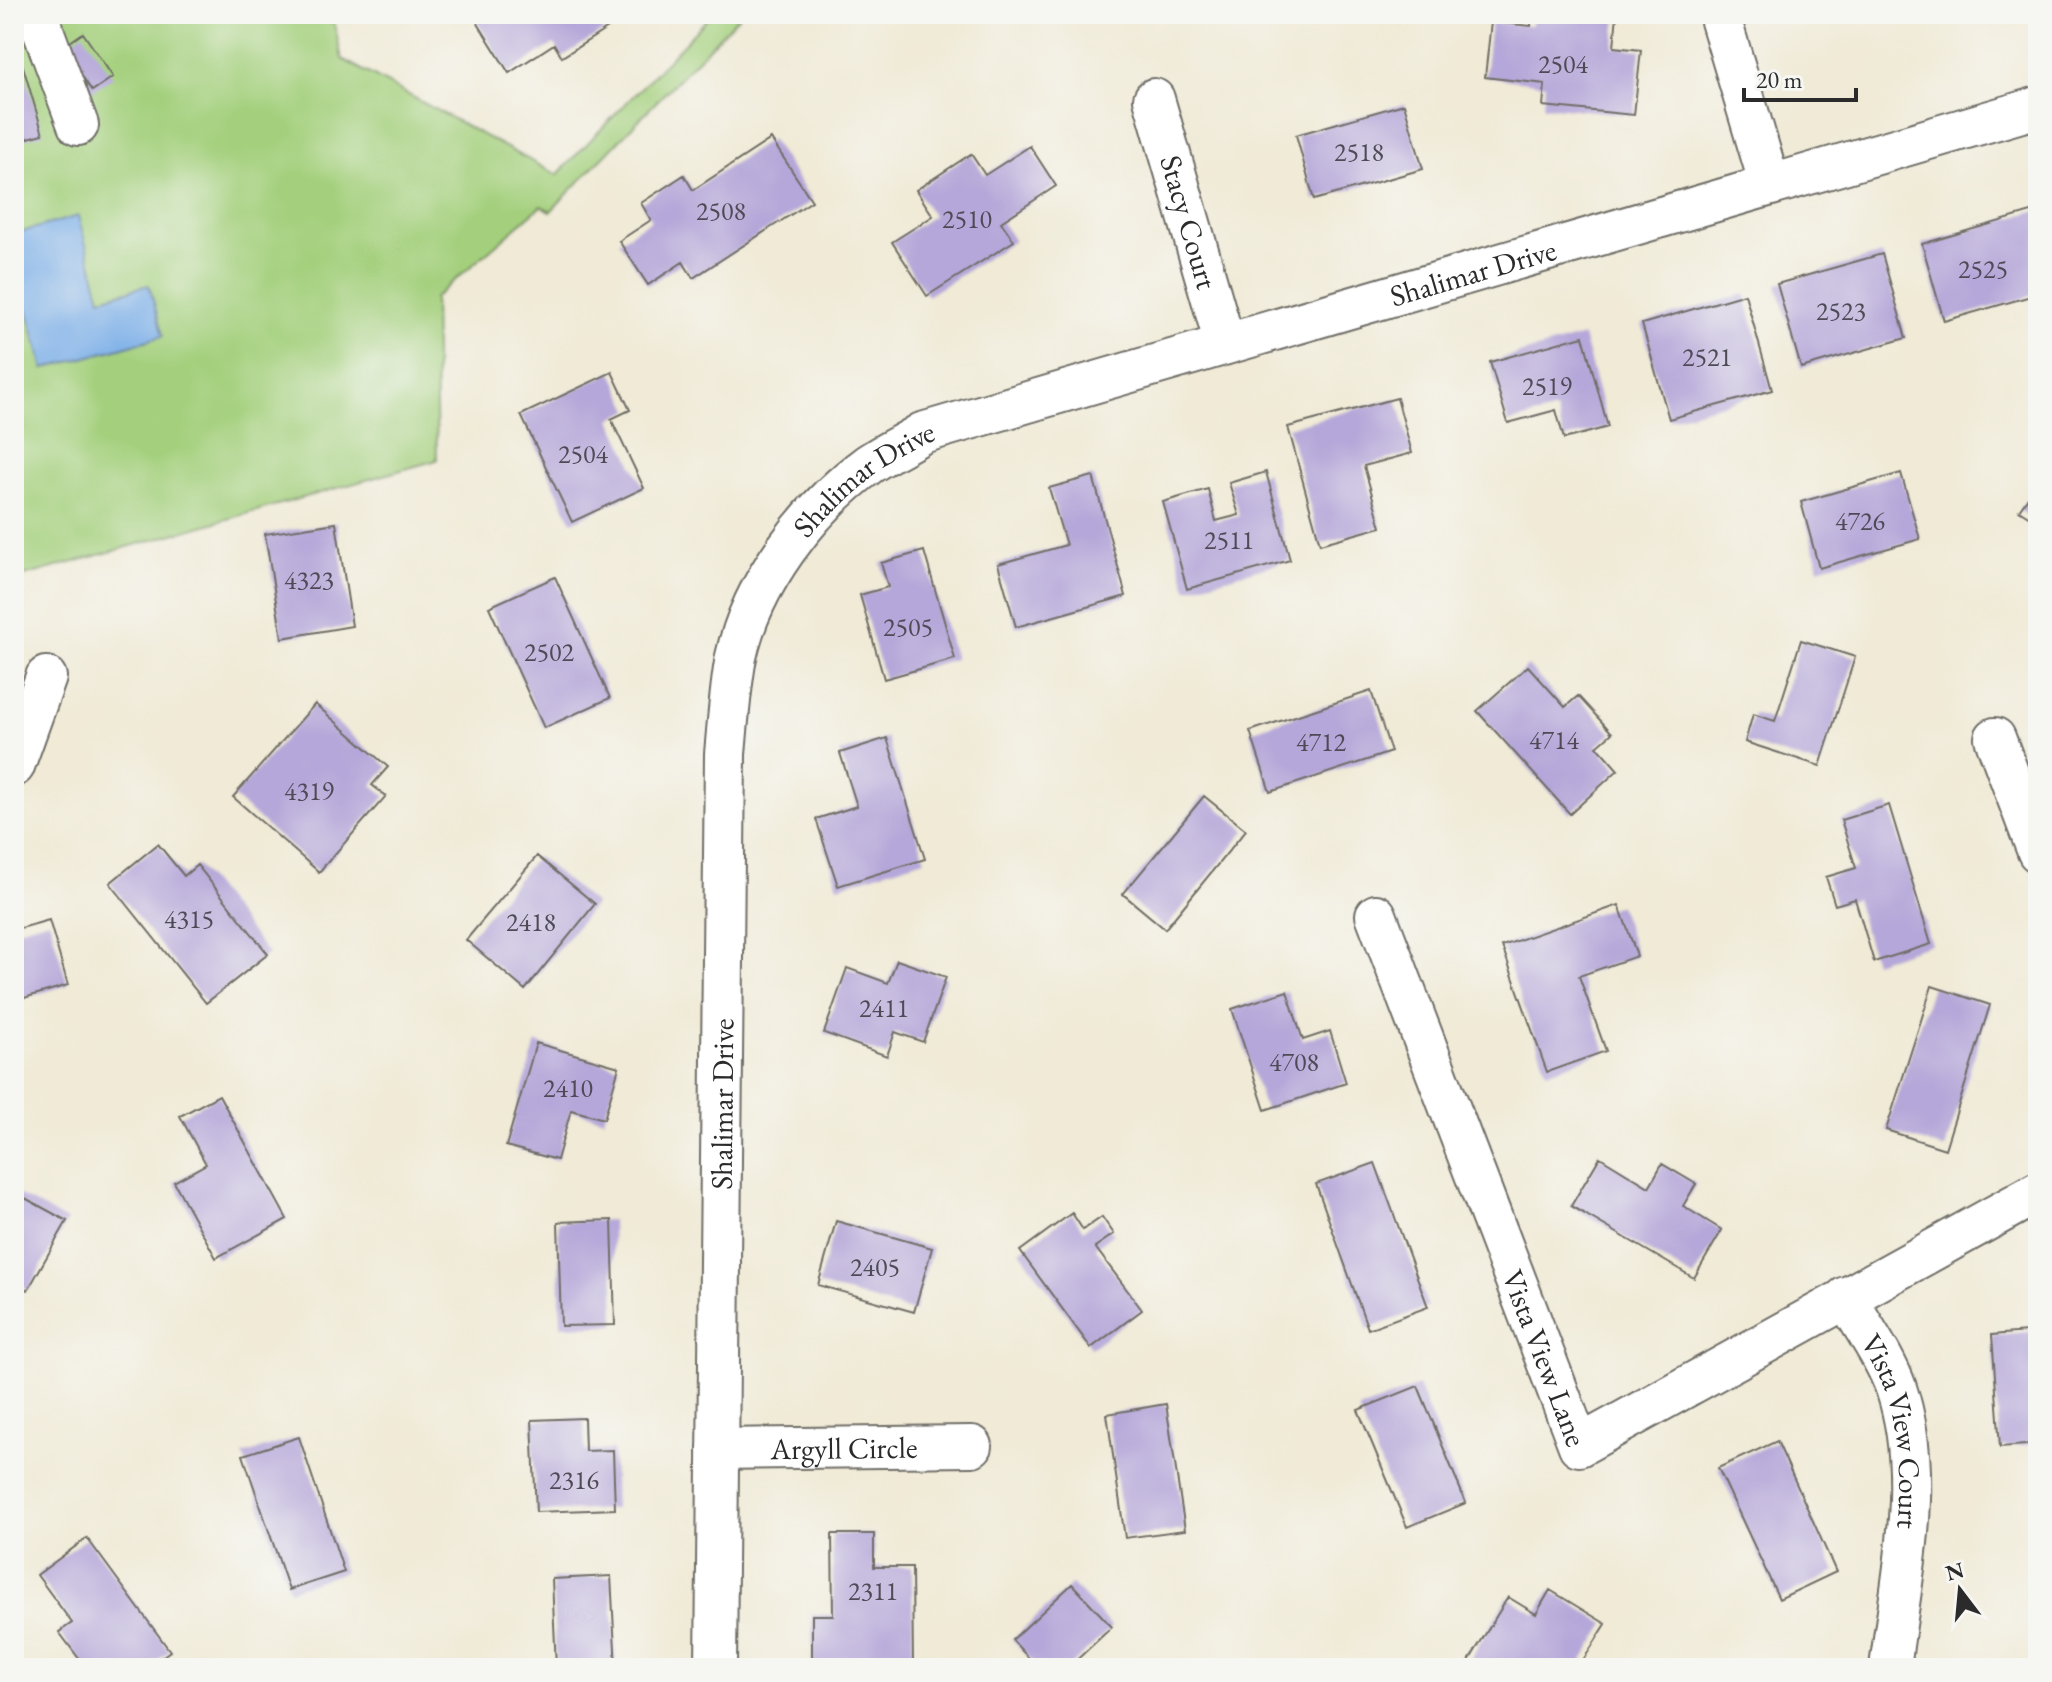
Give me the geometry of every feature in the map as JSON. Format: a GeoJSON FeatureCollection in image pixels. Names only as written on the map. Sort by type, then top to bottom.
{"type":"FeatureCollection","features":[{"type":"Feature","properties":{"kind":"street"},"geometry":{"type":"LineString","coordinates":[[37,14],[78,125]]}},
{"type":"Feature","properties":{"kind":"street"},"geometry":{"type":"LineString","coordinates":[[1719,14],[1770,185]]}},
{"type":"Feature","properties":{"kind":"street","name":"Stacy Court"},"geometry":{"type":"LineString","coordinates":[[1154,99],[1225,344]]}},
{"type":"Feature","properties":{"kind":"street","name":"Shalimar Drive"},"geometry":{"type":"LineString","coordinates":[[716,1668],[725,754],[736,656],[750,613],[798,534],[831,497],[870,464],[922,433],[2038,107]]}},
{"type":"Feature","properties":{"kind":"street"},"geometry":{"type":"LineString","coordinates":[[14,766],[46,677]]}},
{"type":"Feature","properties":{"kind":"street"},"geometry":{"type":"LineString","coordinates":[[1995,738],[2038,852]]}},
{"type":"Feature","properties":{"kind":"street","name":"Vista View Lane"},"geometry":{"type":"LineString","coordinates":[[1376,915],[1579,1446],[2038,1192]]}},
{"type":"Feature","properties":{"kind":"street","name":"Vista View Court"},"geometry":{"type":"LineString","coordinates":[[1846,1297],[1895,1386],[1905,1427],[1909,1514],[1890,1668]]}},
{"type":"Feature","properties":{"kind":"street","name":"Argyll Circle"},"geometry":{"type":"LineString","coordinates":[[718,1449],[972,1446]]}},
{"type":"Feature","properties":{"kind":"green space"},"geometry":{"type":"Polygon","coordinates":[[[14,14],[332,14],[342,59],[557,175],[712,14],[741,14],[551,211],[541,206],[434,298],[437,460],[14,579],[14,14]]]}},
{"type":"Feature","properties":{"kind":"water"},"geometry":{"type":"Polygon","coordinates":[[[78,216],[101,298],[149,285],[163,336],[44,369],[14,263],[14,234],[78,216]]]}},
{"type":"Feature","properties":{"kind":"building"},"geometry":{"type":"Polygon","coordinates":[[[472,14],[630,14],[562,57],[554,44],[509,73],[472,14]]]}},
{"type":"Feature","properties":{"kind":"building"},"geometry":{"type":"Polygon","coordinates":[[[1532,14],[1617,14],[1614,47],[1641,50],[1634,115],[1543,106],[1545,84],[1485,77],[1491,22],[1531,26],[1532,14]]]}},
{"type":"Feature","properties":{"kind":"building"},"geometry":{"type":"Polygon","coordinates":[[[83,33],[113,77],[92,91],[63,47],[83,33]]]}},
{"type":"Feature","properties":{"kind":"building"},"geometry":{"type":"Polygon","coordinates":[[[14,36],[43,134],[14,142],[14,36]]]}},
{"type":"Feature","properties":{"kind":"building"},"geometry":{"type":"Polygon","coordinates":[[[1404,104],[1423,169],[1314,200],[1296,135],[1404,104]]]}},
{"type":"Feature","properties":{"kind":"building"},"geometry":{"type":"Polygon","coordinates":[[[771,139],[812,201],[693,278],[683,262],[648,285],[619,241],[651,220],[641,203],[684,175],[693,190],[771,139]]]}},
{"type":"Feature","properties":{"kind":"building"},"geometry":{"type":"Polygon","coordinates":[[[1030,146],[1056,186],[1001,222],[1014,241],[927,296],[892,242],[933,216],[916,190],[971,154],[985,175],[1030,146]]]}},
{"type":"Feature","properties":{"kind":"building"},"geometry":{"type":"Polygon","coordinates":[[[2038,210],[2038,294],[1944,321],[1922,244],[2038,210]]]}},
{"type":"Feature","properties":{"kind":"building"},"geometry":{"type":"Polygon","coordinates":[[[1882,254],[1906,338],[1801,368],[1777,284],[1882,254]]]}},
{"type":"Feature","properties":{"kind":"building"},"geometry":{"type":"Polygon","coordinates":[[[1745,294],[1772,390],[1669,419],[1642,324],[1745,294]]]}},
{"type":"Feature","properties":{"kind":"building"},"geometry":{"type":"Polygon","coordinates":[[[1583,336],[1608,427],[1564,439],[1556,410],[1508,423],[1490,362],[1583,336]]]}},
{"type":"Feature","properties":{"kind":"building"},"geometry":{"type":"Polygon","coordinates":[[[612,372],[630,410],[611,419],[644,488],[572,522],[521,415],[612,372]]]}},
{"type":"Feature","properties":{"kind":"building"},"geometry":{"type":"Polygon","coordinates":[[[1397,398],[1412,453],[1364,466],[1381,527],[1320,544],[1288,427],[1397,398]]]}},
{"type":"Feature","properties":{"kind":"building"},"geometry":{"type":"Polygon","coordinates":[[[1266,472],[1290,560],[1187,589],[1163,502],[1208,489],[1216,521],[1239,515],[1229,483],[1266,472]]]}},
{"type":"Feature","properties":{"kind":"building"},"geometry":{"type":"Polygon","coordinates":[[[1901,473],[1920,539],[1819,568],[1801,502],[1901,473]]]}},
{"type":"Feature","properties":{"kind":"building"},"geometry":{"type":"Polygon","coordinates":[[[1093,476],[1126,596],[1016,627],[998,564],[1066,545],[1049,488],[1093,476]]]}},
{"type":"Feature","properties":{"kind":"building"},"geometry":{"type":"Polygon","coordinates":[[[2038,483],[2038,522],[2019,510],[2038,483]]]}},
{"type":"Feature","properties":{"kind":"building"},"geometry":{"type":"Polygon","coordinates":[[[336,523],[352,626],[282,638],[265,534],[336,523]]]}},
{"type":"Feature","properties":{"kind":"building"},"geometry":{"type":"Polygon","coordinates":[[[924,551],[955,659],[884,679],[860,595],[888,587],[881,563],[924,551]]]}},
{"type":"Feature","properties":{"kind":"building"},"geometry":{"type":"Polygon","coordinates":[[[555,577],[610,698],[544,728],[489,607],[555,577]]]}},
{"type":"Feature","properties":{"kind":"building"},"geometry":{"type":"Polygon","coordinates":[[[1801,640],[1855,657],[1820,766],[1745,742],[1753,714],[1775,721],[1801,640]]]}},
{"type":"Feature","properties":{"kind":"building"},"geometry":{"type":"Polygon","coordinates":[[[1528,666],[1565,707],[1578,696],[1612,733],[1597,746],[1618,770],[1570,814],[1477,711],[1528,666]]]}},
{"type":"Feature","properties":{"kind":"building"},"geometry":{"type":"Polygon","coordinates":[[[1371,691],[1391,752],[1270,792],[1250,731],[1371,691]]]}},
{"type":"Feature","properties":{"kind":"building"},"geometry":{"type":"Polygon","coordinates":[[[315,704],[388,767],[372,785],[386,796],[319,872],[233,797],[315,704]]]}},
{"type":"Feature","properties":{"kind":"building"},"geometry":{"type":"Polygon","coordinates":[[[887,738],[925,859],[838,886],[816,819],[857,806],[840,753],[887,738]]]}},
{"type":"Feature","properties":{"kind":"building"},"geometry":{"type":"Polygon","coordinates":[[[1204,796],[1246,830],[1165,929],[1123,894],[1204,796]]]}},
{"type":"Feature","properties":{"kind":"building"},"geometry":{"type":"Polygon","coordinates":[[[1889,805],[1931,944],[1874,962],[1855,899],[1835,905],[1826,877],[1856,868],[1841,820],[1889,805]]]}},
{"type":"Feature","properties":{"kind":"building"},"geometry":{"type":"Polygon","coordinates":[[[158,844],[184,876],[197,865],[268,954],[206,1003],[110,883],[158,844]]]}},
{"type":"Feature","properties":{"kind":"building"},"geometry":{"type":"Polygon","coordinates":[[[537,856],[595,904],[525,990],[466,940],[537,856]]]}},
{"type":"Feature","properties":{"kind":"building"},"geometry":{"type":"Polygon","coordinates":[[[1619,905],[1637,956],[1579,976],[1606,1051],[1547,1072],[1502,946],[1619,905]]]}},
{"type":"Feature","properties":{"kind":"building"},"geometry":{"type":"Polygon","coordinates":[[[49,920],[68,985],[14,1001],[14,930],[49,920]]]}},
{"type":"Feature","properties":{"kind":"building"},"geometry":{"type":"Polygon","coordinates":[[[897,960],[946,977],[923,1042],[895,1032],[887,1056],[824,1033],[847,968],[888,983],[897,960]]]}},
{"type":"Feature","properties":{"kind":"building"},"geometry":{"type":"Polygon","coordinates":[[[1932,986],[1990,1005],[1945,1149],[1886,1130],[1932,986]]]}},
{"type":"Feature","properties":{"kind":"building"},"geometry":{"type":"Polygon","coordinates":[[[1287,991],[1303,1040],[1330,1031],[1346,1083],[1265,1110],[1232,1009],[1287,991]]]}},
{"type":"Feature","properties":{"kind":"building"},"geometry":{"type":"Polygon","coordinates":[[[536,1043],[619,1067],[604,1119],[571,1110],[557,1160],[506,1146],[536,1043]]]}},
{"type":"Feature","properties":{"kind":"building"},"geometry":{"type":"Polygon","coordinates":[[[219,1095],[287,1219],[216,1258],[174,1182],[206,1164],[180,1116],[219,1095]]]}},
{"type":"Feature","properties":{"kind":"building"},"geometry":{"type":"Polygon","coordinates":[[[1600,1157],[1649,1187],[1662,1164],[1696,1184],[1683,1206],[1722,1230],[1694,1278],[1571,1206],[1600,1157]]]}},
{"type":"Feature","properties":{"kind":"building"},"geometry":{"type":"Polygon","coordinates":[[[1375,1163],[1428,1307],[1368,1329],[1316,1184],[1375,1163]]]}},
{"type":"Feature","properties":{"kind":"building"},"geometry":{"type":"Polygon","coordinates":[[[14,1192],[67,1221],[28,1290],[14,1282],[14,1192]]]}},
{"type":"Feature","properties":{"kind":"building"},"geometry":{"type":"Polygon","coordinates":[[[1072,1213],[1083,1230],[1102,1217],[1114,1234],[1095,1247],[1142,1310],[1091,1348],[1020,1251],[1072,1213]]]}},
{"type":"Feature","properties":{"kind":"building"},"geometry":{"type":"Polygon","coordinates":[[[612,1220],[615,1325],[561,1326],[558,1222],[612,1220]]]}},
{"type":"Feature","properties":{"kind":"building"},"geometry":{"type":"Polygon","coordinates":[[[836,1221],[932,1248],[914,1312],[818,1285],[836,1221]]]}},
{"type":"Feature","properties":{"kind":"building"},"geometry":{"type":"Polygon","coordinates":[[[2038,1331],[2038,1444],[2000,1447],[1992,1335],[2038,1331]]]}},
{"type":"Feature","properties":{"kind":"building"},"geometry":{"type":"Polygon","coordinates":[[[1418,1386],[1466,1503],[1407,1527],[1358,1410],[1418,1386]]]}},
{"type":"Feature","properties":{"kind":"building"},"geometry":{"type":"Polygon","coordinates":[[[1166,1404],[1185,1530],[1125,1538],[1107,1414],[1166,1404]]]}},
{"type":"Feature","properties":{"kind":"building"},"geometry":{"type":"Polygon","coordinates":[[[584,1418],[585,1451],[613,1450],[615,1509],[536,1512],[532,1420],[584,1418]]]}},
{"type":"Feature","properties":{"kind":"building"},"geometry":{"type":"Polygon","coordinates":[[[299,1437],[344,1572],[289,1590],[243,1455],[299,1437]]]}},
{"type":"Feature","properties":{"kind":"building"},"geometry":{"type":"Polygon","coordinates":[[[1777,1441],[1836,1572],[1779,1599],[1718,1468],[1777,1441]]]}},
{"type":"Feature","properties":{"kind":"building"},"geometry":{"type":"Polygon","coordinates":[[[832,1534],[874,1534],[874,1567],[912,1567],[913,1668],[812,1668],[812,1615],[833,1615],[832,1534]]]}},
{"type":"Feature","properties":{"kind":"building"},"geometry":{"type":"Polygon","coordinates":[[[87,1538],[170,1651],[147,1668],[86,1668],[59,1632],[72,1623],[37,1575],[87,1538]]]}},
{"type":"Feature","properties":{"kind":"building"},"geometry":{"type":"Polygon","coordinates":[[[611,1576],[616,1668],[556,1668],[552,1579],[611,1576]]]}},
{"type":"Feature","properties":{"kind":"building"},"geometry":{"type":"Polygon","coordinates":[[[1072,1584],[1112,1627],[1068,1668],[1038,1668],[1012,1640],[1072,1584]]]}},
{"type":"Feature","properties":{"kind":"building"},"geometry":{"type":"Polygon","coordinates":[[[1550,1590],[1606,1624],[1578,1668],[1479,1668],[1469,1661],[1508,1597],[1536,1614],[1550,1590]]]}}]}
